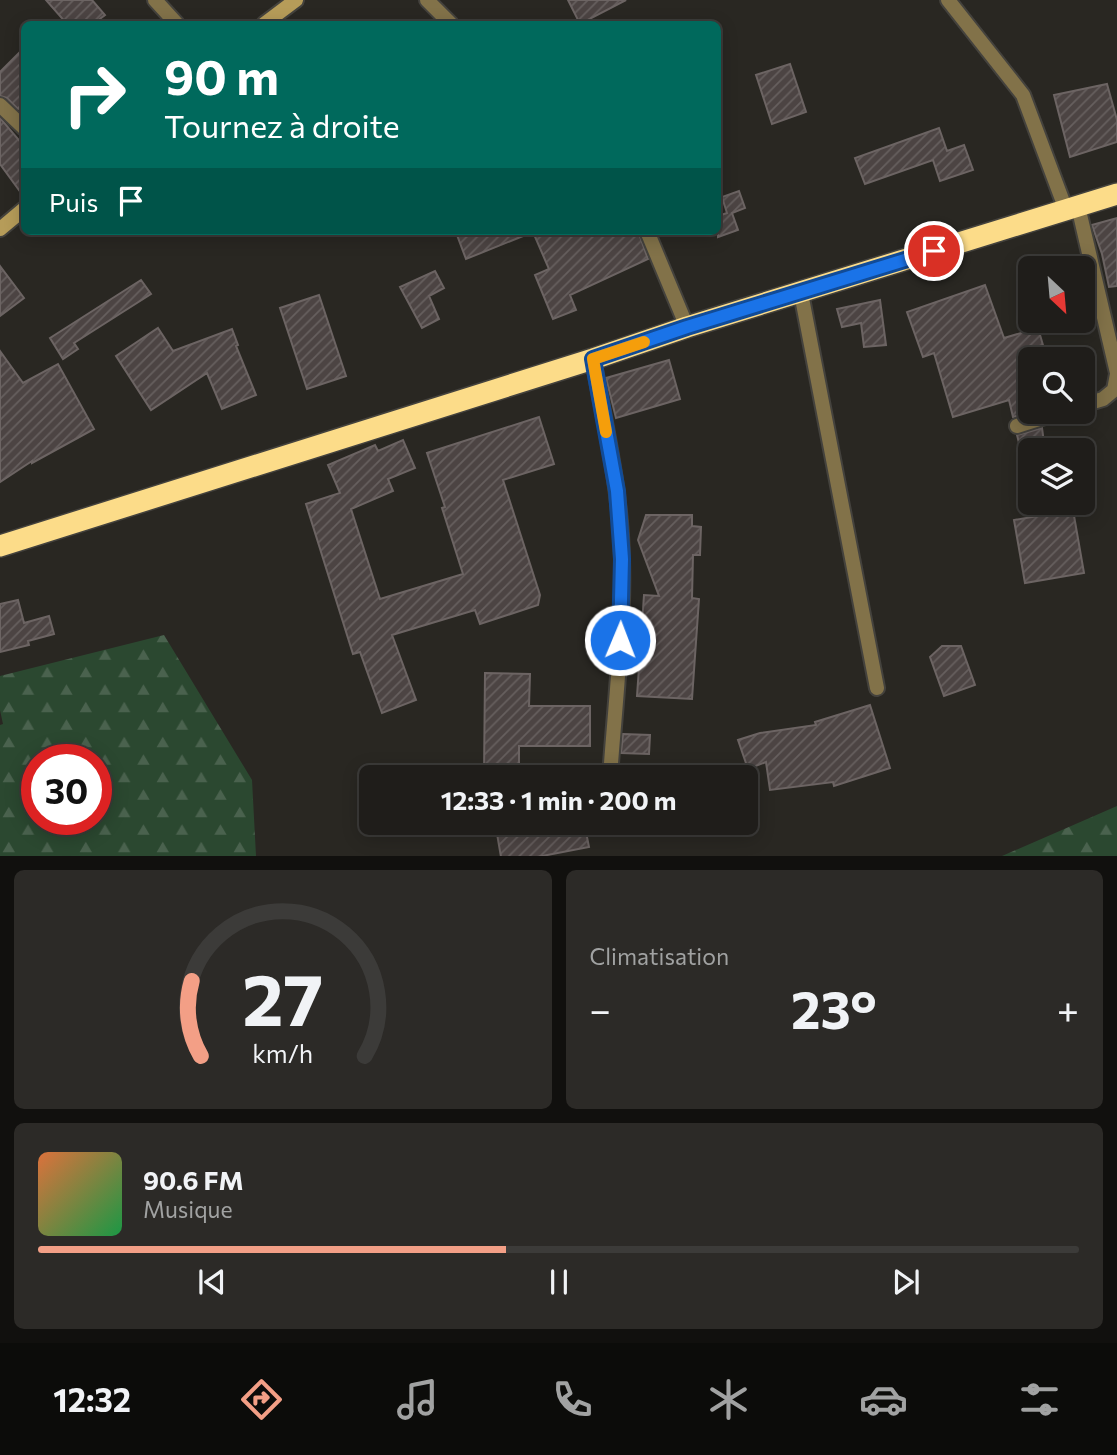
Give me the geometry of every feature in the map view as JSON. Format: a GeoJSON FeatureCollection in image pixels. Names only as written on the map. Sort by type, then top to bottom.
{"type":"FeatureCollection","features":[{"type":"Feature","properties":{"kind":"highway"},"geometry":{"type":"LineString","coordinates":[[0,546],[687,327],[1117,194]]}},
{"type":"Feature","properties":{"kind":"main road"},"geometry":{"type":"LineString","coordinates":[[268,21],[296,0]]}},
{"type":"Feature","properties":{"kind":"main road"},"geometry":{"type":"LineString","coordinates":[[0,229],[21,212]]}},
{"type":"Feature","properties":{"kind":"street"},"geometry":{"type":"LineString","coordinates":[[155,0],[174,21]]}},
{"type":"Feature","properties":{"kind":"street"},"geometry":{"type":"LineString","coordinates":[[427,0],[448,21]]}},
{"type":"Feature","properties":{"kind":"street"},"geometry":{"type":"LineString","coordinates":[[948,0],[1023,95],[1072,208],[1117,374],[1114,390],[1095,401]]}},
{"type":"Feature","properties":{"kind":"street"},"geometry":{"type":"LineString","coordinates":[[0,105],[21,125]]}},
{"type":"Feature","properties":{"kind":"street"},"geometry":{"type":"LineString","coordinates":[[649,235],[687,327]]}},
{"type":"Feature","properties":{"kind":"street"},"geometry":{"type":"LineString","coordinates":[[801,293],[877,688]]}},
{"type":"Feature","properties":{"kind":"street"},"geometry":{"type":"LineString","coordinates":[[593,359],[617,491],[622,559],[620,640],[611,765]]}},
{"type":"Feature","properties":{"kind":"street"},"geometry":{"type":"LineString","coordinates":[[1017,426],[1023,424]]}},
{"type":"Feature","properties":{"kind":"green space"},"geometry":{"type":"Polygon","coordinates":[[[164,635],[252,780],[256,856],[0,856],[0,725],[3,724],[0,710],[0,676],[164,635]]]}},
{"type":"Feature","properties":{"kind":"green space"},"geometry":{"type":"Polygon","coordinates":[[[1117,806],[1117,856],[1002,856],[1117,806]]]}},
{"type":"Feature","properties":{"kind":"building"},"geometry":{"type":"Polygon","coordinates":[[[46,0],[92,0],[105,15],[97,21],[64,21],[46,0]]]}},
{"type":"Feature","properties":{"kind":"building"},"geometry":{"type":"Polygon","coordinates":[[[568,0],[626,0],[586,21],[578,21],[568,0]]]}},
{"type":"Feature","properties":{"kind":"building"},"geometry":{"type":"Polygon","coordinates":[[[21,51],[21,106],[18,109],[7,98],[0,96],[0,72],[21,51]]]}},
{"type":"Feature","properties":{"kind":"building"},"geometry":{"type":"Polygon","coordinates":[[[790,64],[806,112],[772,124],[756,75],[790,64]]]}},
{"type":"Feature","properties":{"kind":"building"},"geometry":{"type":"Polygon","coordinates":[[[1107,84],[1117,120],[1117,142],[1070,157],[1054,95],[1107,84]]]}},
{"type":"Feature","properties":{"kind":"building"},"geometry":{"type":"Polygon","coordinates":[[[0,118],[21,142],[21,193],[0,164],[0,118]]]}},
{"type":"Feature","properties":{"kind":"building"},"geometry":{"type":"Polygon","coordinates":[[[939,128],[947,151],[964,145],[973,170],[940,181],[933,160],[865,184],[855,158],[939,128]]]}},
{"type":"Feature","properties":{"kind":"building"},"geometry":{"type":"Polygon","coordinates":[[[739,191],[745,208],[732,213],[738,230],[718,237],[721,235],[721,215],[727,213],[722,197],[739,191]]]}},
{"type":"Feature","properties":{"kind":"building"},"geometry":{"type":"Polygon","coordinates":[[[1117,218],[1117,286],[1109,287],[1092,225],[1117,218]]]}},
{"type":"Feature","properties":{"kind":"building"},"geometry":{"type":"Polygon","coordinates":[[[457,235],[526,235],[466,259],[457,235]]]}},
{"type":"Feature","properties":{"kind":"building"},"geometry":{"type":"Polygon","coordinates":[[[534,235],[639,235],[648,259],[570,295],[576,310],[553,319],[535,275],[549,269],[534,235]]]}},
{"type":"Feature","properties":{"kind":"building"},"geometry":{"type":"Polygon","coordinates":[[[0,266],[24,298],[0,316],[0,266]]]}},
{"type":"Feature","properties":{"kind":"building"},"geometry":{"type":"Polygon","coordinates":[[[435,271],[444,288],[429,296],[439,319],[422,328],[400,287],[435,271]]]}},
{"type":"Feature","properties":{"kind":"building"},"geometry":{"type":"Polygon","coordinates":[[[141,280],[151,294],[74,343],[78,349],[63,359],[50,338],[141,280]]]}},
{"type":"Feature","properties":{"kind":"building"},"geometry":{"type":"Polygon","coordinates":[[[985,285],[1004,338],[1021,333],[1039,333],[1044,347],[1018,347],[1018,416],[1013,417],[1009,400],[953,417],[934,353],[923,357],[907,312],[985,285]]]}},
{"type":"Feature","properties":{"kind":"building"},"geometry":{"type":"Polygon","coordinates":[[[319,295],[346,376],[307,389],[280,308],[319,295]]]}},
{"type":"Feature","properties":{"kind":"building"},"geometry":{"type":"Polygon","coordinates":[[[880,300],[886,345],[864,347],[861,323],[842,327],[837,309],[880,300]]]}},
{"type":"Feature","properties":{"kind":"building"},"geometry":{"type":"Polygon","coordinates":[[[158,328],[173,351],[232,329],[256,395],[222,409],[207,373],[151,410],[116,356],[158,328]]]}},
{"type":"Feature","properties":{"kind":"building"},"geometry":{"type":"Polygon","coordinates":[[[0,351],[23,383],[58,364],[94,429],[32,461],[0,482],[0,351]]]}},
{"type":"Feature","properties":{"kind":"building"},"geometry":{"type":"Polygon","coordinates":[[[669,360],[680,399],[616,418],[606,378],[669,360]]]}},
{"type":"Feature","properties":{"kind":"building"},"geometry":{"type":"Polygon","coordinates":[[[539,417],[554,464],[503,480],[540,595],[538,605],[480,624],[475,610],[392,635],[416,700],[382,713],[360,652],[353,654],[306,504],[340,493],[328,465],[375,445],[378,451],[403,440],[415,468],[388,479],[393,491],[351,509],[380,599],[463,574],[427,453],[539,417]]]}},
{"type":"Feature","properties":{"kind":"building"},"geometry":{"type":"Polygon","coordinates":[[[1042,428],[1043,438],[1018,439],[1017,435],[1042,428]]]}},
{"type":"Feature","properties":{"kind":"building"},"geometry":{"type":"Polygon","coordinates":[[[646,515],[692,515],[692,526],[701,527],[700,555],[693,555],[692,598],[699,599],[692,699],[637,696],[644,595],[659,596],[638,540],[646,515]]]}},
{"type":"Feature","properties":{"kind":"building"},"geometry":{"type":"Polygon","coordinates":[[[1044,515],[1074,515],[1084,573],[1025,583],[1014,520],[1044,515]]]}},
{"type":"Feature","properties":{"kind":"building"},"geometry":{"type":"Polygon","coordinates":[[[18,600],[24,623],[49,616],[54,634],[28,641],[29,645],[0,652],[0,604],[18,600]]]}},
{"type":"Feature","properties":{"kind":"building"},"geometry":{"type":"Polygon","coordinates":[[[942,646],[961,646],[975,685],[944,696],[930,657],[942,646]]]}},
{"type":"Feature","properties":{"kind":"building"},"geometry":{"type":"Polygon","coordinates":[[[485,673],[530,674],[529,706],[590,706],[590,746],[519,746],[519,765],[484,765],[485,673]]]}},
{"type":"Feature","properties":{"kind":"building"},"geometry":{"type":"Polygon","coordinates":[[[870,705],[890,768],[834,786],[833,782],[770,790],[766,762],[747,765],[738,740],[760,733],[816,725],[815,722],[870,705]]]}},
{"type":"Feature","properties":{"kind":"building"},"geometry":{"type":"Polygon","coordinates":[[[623,734],[650,735],[649,754],[621,753],[623,734]]]}},
{"type":"Feature","properties":{"kind":"building"},"geometry":{"type":"Polygon","coordinates":[[[497,835],[587,835],[589,847],[542,856],[501,856],[497,835]]]}},
{"type":"Feature","properties":{"kind":"slow traffic"},"geometry":{"type":"LineString","coordinates":[[606,432],[593,359],[644,342]]}},
{"type":"Feature","properties":{"kind":"route"},"geometry":{"type":"LineString","coordinates":[[620,640],[622,559],[617,491],[593,359],[687,327],[934,251]]}}]}
